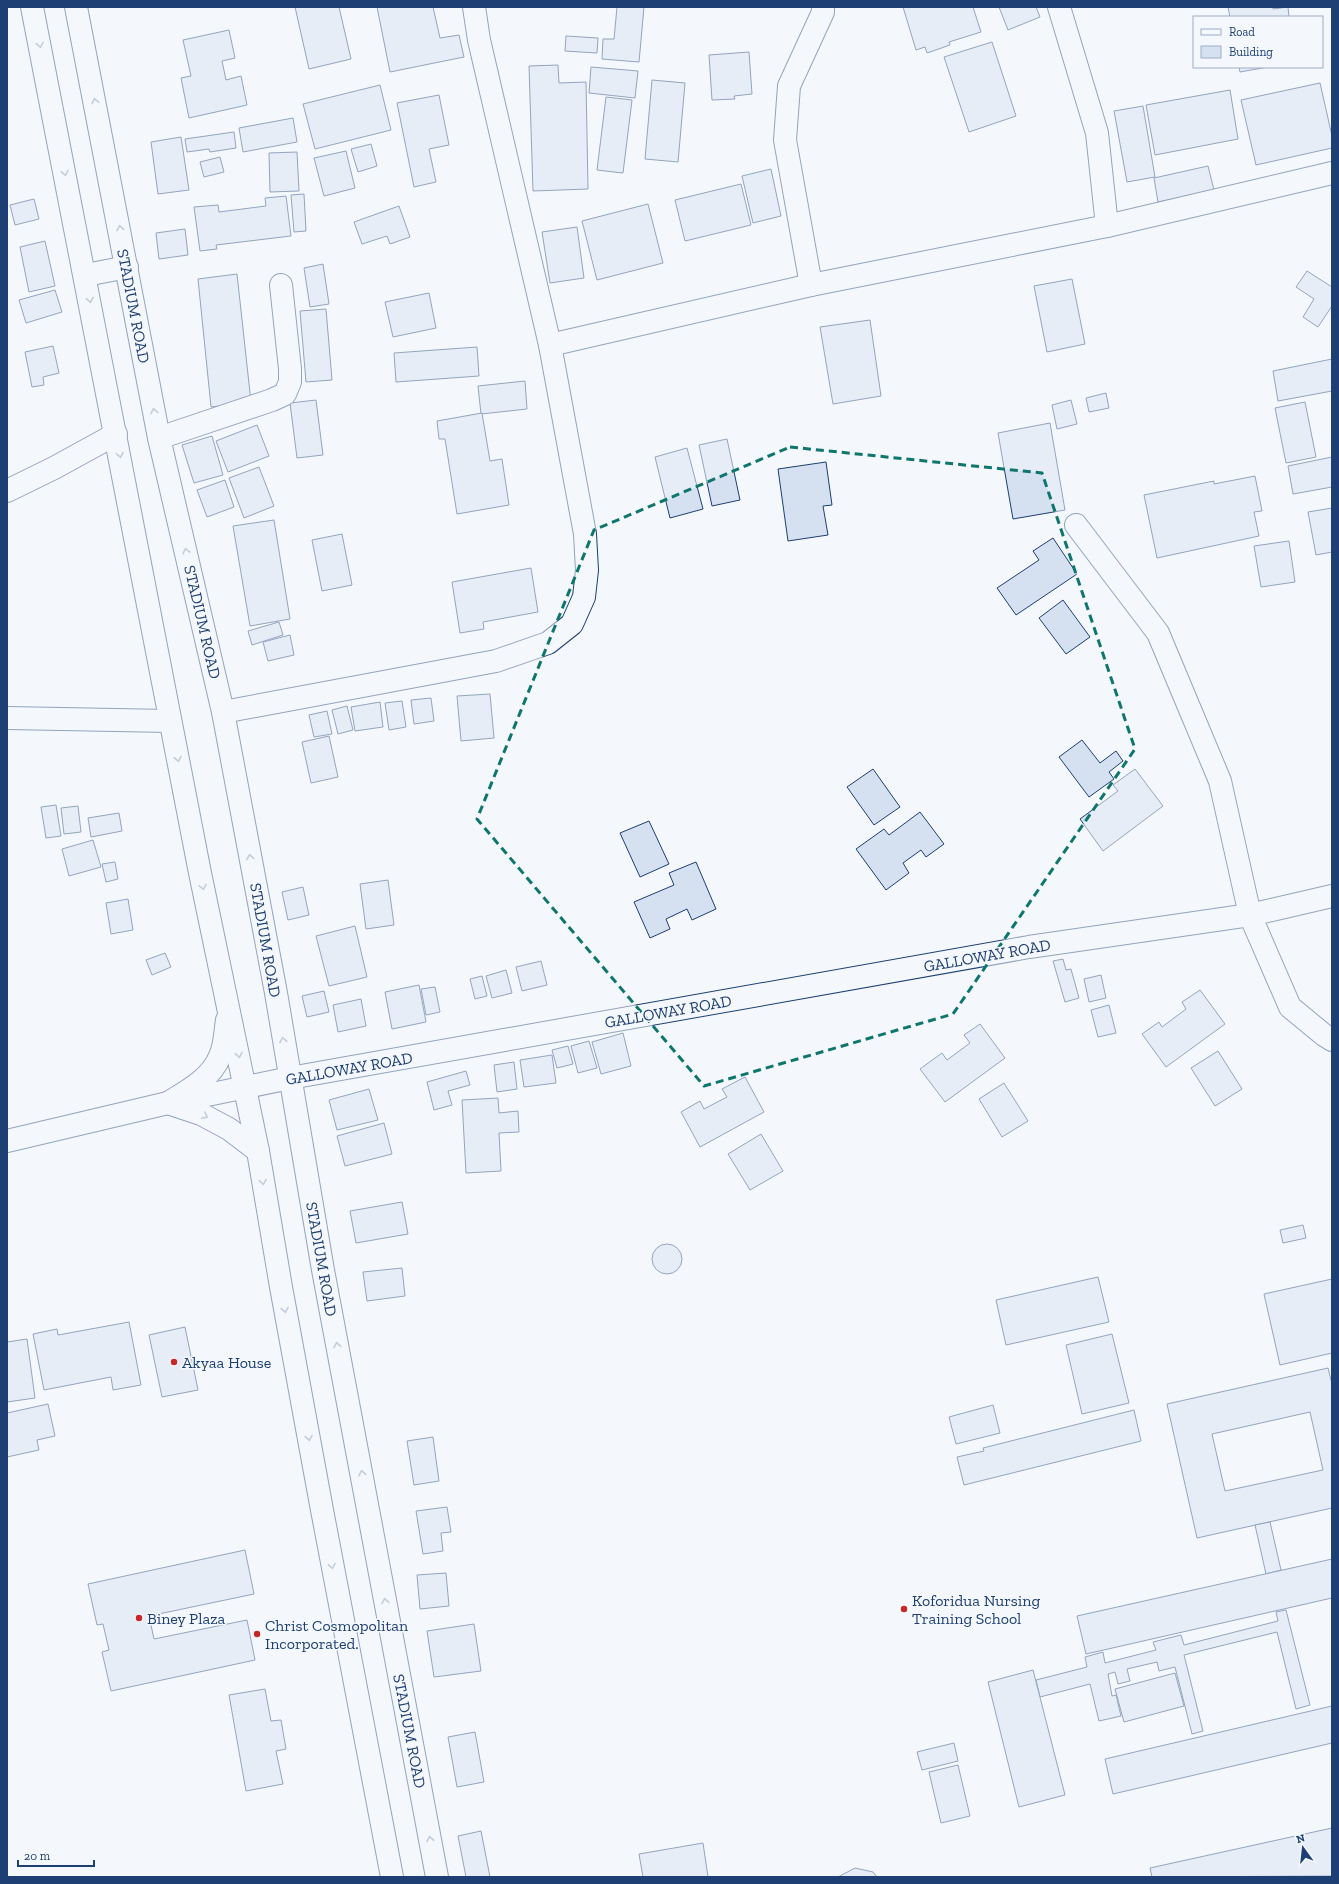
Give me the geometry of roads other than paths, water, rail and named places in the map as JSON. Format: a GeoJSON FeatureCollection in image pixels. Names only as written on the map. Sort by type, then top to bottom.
{"type":"FeatureCollection","features":[{"type":"Feature","properties":{"kind":"street"},"geometry":{"type":"LineString","coordinates":[[32,7],[86,275],[200,873],[230,1008],[258,1152],[281,1287],[392,1877]]}},
{"type":"Feature","properties":{"kind":"street","name":"STADIUM ROAD"},"geometry":{"type":"LineString","coordinates":[[76,7],[159,438],[224,712],[323,1270],[437,1877]]}},
{"type":"Feature","properties":{"kind":"street"},"geometry":{"type":"LineString","coordinates":[[224,712],[496,661],[548,643],[572,624],[584,597],[587,570],[585,542],[550,346],[479,40],[474,7]]}},
{"type":"Feature","properties":{"kind":"street"},"geometry":{"type":"LineString","coordinates":[[811,285],[785,140],[789,86],[823,12],[823,7]]}},
{"type":"Feature","properties":{"kind":"street"},"geometry":{"type":"LineString","coordinates":[[1060,7],[1097,133],[1107,226]]}},
{"type":"Feature","properties":{"kind":"street"},"geometry":{"type":"LineString","coordinates":[[550,346],[811,285],[1107,226],[1332,174]]}},
{"type":"Feature","properties":{"kind":"street"},"geometry":{"type":"LineString","coordinates":[[86,275],[127,267]]}},
{"type":"Feature","properties":{"kind":"street"},"geometry":{"type":"LineString","coordinates":[[159,438],[285,394],[290,382],[290,369],[281,285]]}},
{"type":"Feature","properties":{"kind":"street"},"geometry":{"type":"LineString","coordinates":[[7,491],[54,468],[116,434]]}},
{"type":"Feature","properties":{"kind":"street"},"geometry":{"type":"LineString","coordinates":[[1076,525],[1158,633],[1220,781],[1250,915],[1290,1007],[1332,1040]]}},
{"type":"Feature","properties":{"kind":"street"},"geometry":{"type":"LineString","coordinates":[[7,718],[170,721]]}},
{"type":"Feature","properties":{"kind":"street","name":"GALLOWAY ROAD"},"geometry":{"type":"LineString","coordinates":[[7,1142],[168,1103],[290,1078],[1029,947],[1250,915],[1332,896]]}},
{"type":"Feature","properties":{"kind":"street"},"geometry":{"type":"LineString","coordinates":[[168,1103],[197,1085],[208,1075],[217,1063],[221,1056],[230,1008]]}},
{"type":"Feature","properties":{"kind":"street"},"geometry":{"type":"LineString","coordinates":[[168,1103],[201,1114],[229,1129],[258,1152]]}},
{"type":"Feature","properties":{"kind":"place","name":"Akyaa House"},"geometry":{"type":"Point","coordinates":[174,1362]}},
{"type":"Feature","properties":{"kind":"place","name":"Koforidua Nursing Training School"},"geometry":{"type":"Point","coordinates":[904,1609]}},
{"type":"Feature","properties":{"kind":"place","name":"Biney Plaza"},"geometry":{"type":"Point","coordinates":[139,1618]}},
{"type":"Feature","properties":{"kind":"place","name":"Christ Cosmopolitan Incorporated."},"geometry":{"type":"Point","coordinates":[257,1634]}}]}
